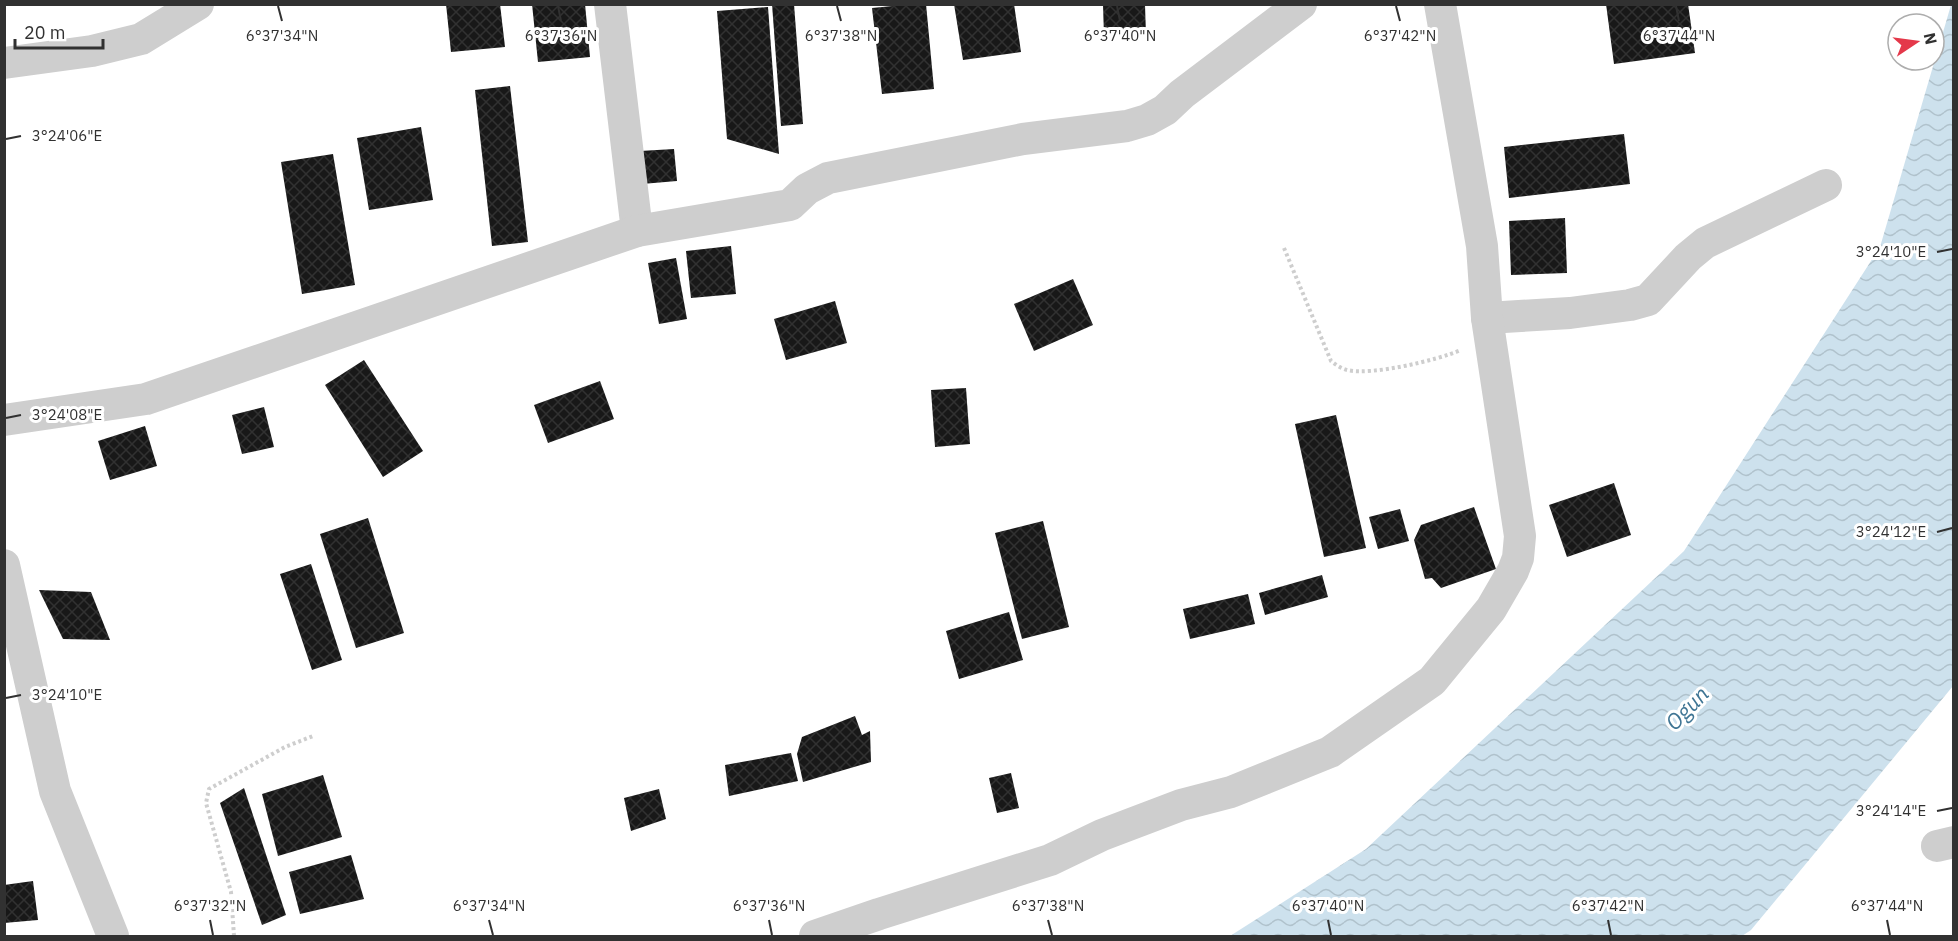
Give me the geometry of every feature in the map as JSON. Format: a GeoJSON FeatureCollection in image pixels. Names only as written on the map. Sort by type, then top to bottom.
{"type":"FeatureCollection","features":[{"type":"Feature","properties":{"kind":"street"},"geometry":{"type":"LineString","coordinates":[[4,63],[92,51],[141,39],[198,4]]}},
{"type":"Feature","properties":{"kind":"street"},"geometry":{"type":"LineString","coordinates":[[610,4],[637,231]]}},
{"type":"Feature","properties":{"kind":"street"},"geometry":{"type":"LineString","coordinates":[[4,420],[146,399],[637,231],[790,205],[807,189],[828,178],[1023,139],[1127,126],[1147,120],[1165,110],[1182,94],[1301,4]]}},
{"type":"Feature","properties":{"kind":"street"},"geometry":{"type":"LineString","coordinates":[[815,936],[1050,860],[1102,836],[1181,805],[1231,792],[1330,752],[1432,681],[1491,609],[1513,572],[1518,558],[1520,536],[1487,318],[1482,246],[1440,4]]}},
{"type":"Feature","properties":{"kind":"street"},"geometry":{"type":"LineString","coordinates":[[1487,318],[1570,313],[1630,305],[1648,300],[1688,257],[1705,243],[1826,185]]}},
{"type":"Feature","properties":{"kind":"street"},"geometry":{"type":"LineString","coordinates":[[4,566],[55,791],[113,936]]}},
{"type":"Feature","properties":{"kind":"path"},"geometry":{"type":"LineString","coordinates":[[1284,248],[1331,362],[1346,370],[1360,372],[1413,365],[1459,352],[1469,346],[1487,318]]}},
{"type":"Feature","properties":{"kind":"path"},"geometry":{"type":"LineString","coordinates":[[234,936],[231,892],[206,803],[209,789],[285,747],[313,736]]}},
{"type":"Feature","properties":{"kind":"water","name":"Ogun"},"geometry":{"type":"Polygon","coordinates":[[[1951,5],[1954,5],[1953,686],[1751,930],[1742,936],[1230,936],[1366,849],[1684,551],[1880,247],[1931,72],[1946,72],[1946,22],[1951,5]]]}},
{"type":"Feature","properties":{"kind":"building"},"geometry":{"type":"Polygon","coordinates":[[[446,4],[500,4],[505,47],[451,52],[446,4]]]}},
{"type":"Feature","properties":{"kind":"building"},"geometry":{"type":"Polygon","coordinates":[[[532,4],[585,4],[590,57],[538,62],[532,4]]]}},
{"type":"Feature","properties":{"kind":"building"},"geometry":{"type":"Polygon","coordinates":[[[772,4],[794,4],[803,124],[781,126],[772,4]]]}},
{"type":"Feature","properties":{"kind":"building"},"geometry":{"type":"Polygon","coordinates":[[[926,4],[934,89],[882,94],[872,8],[926,4]]]}},
{"type":"Feature","properties":{"kind":"building"},"geometry":{"type":"Polygon","coordinates":[[[954,4],[1014,4],[1021,52],[963,60],[954,4]]]}},
{"type":"Feature","properties":{"kind":"building"},"geometry":{"type":"Polygon","coordinates":[[[1606,4],[1688,4],[1695,53],[1614,64],[1606,4]]]}},
{"type":"Feature","properties":{"kind":"building"},"geometry":{"type":"Polygon","coordinates":[[[1103,5],[1145,5],[1146,35],[1104,36],[1103,5]]]}},
{"type":"Feature","properties":{"kind":"building"},"geometry":{"type":"Polygon","coordinates":[[[768,7],[779,154],[727,139],[717,11],[768,7]]]}},
{"type":"Feature","properties":{"kind":"building"},"geometry":{"type":"Polygon","coordinates":[[[510,86],[528,242],[492,246],[475,90],[510,86]]]}},
{"type":"Feature","properties":{"kind":"building"},"geometry":{"type":"Polygon","coordinates":[[[421,127],[433,200],[369,210],[357,138],[421,127]]]}},
{"type":"Feature","properties":{"kind":"building"},"geometry":{"type":"Polygon","coordinates":[[[1624,134],[1630,184],[1509,198],[1504,147],[1624,134]]]}},
{"type":"Feature","properties":{"kind":"building"},"geometry":{"type":"Polygon","coordinates":[[[674,149],[677,181],[642,184],[640,151],[674,149]]]}},
{"type":"Feature","properties":{"kind":"building"},"geometry":{"type":"Polygon","coordinates":[[[333,154],[355,285],[302,294],[281,162],[333,154]]]}},
{"type":"Feature","properties":{"kind":"building"},"geometry":{"type":"Polygon","coordinates":[[[1565,218],[1567,273],[1511,275],[1509,221],[1565,218]]]}},
{"type":"Feature","properties":{"kind":"building"},"geometry":{"type":"Polygon","coordinates":[[[731,246],[736,294],[691,298],[686,251],[731,246]]]}},
{"type":"Feature","properties":{"kind":"building"},"geometry":{"type":"Polygon","coordinates":[[[676,258],[687,319],[659,324],[648,263],[676,258]]]}},
{"type":"Feature","properties":{"kind":"building"},"geometry":{"type":"Polygon","coordinates":[[[1073,279],[1093,325],[1034,351],[1014,304],[1073,279]]]}},
{"type":"Feature","properties":{"kind":"building"},"geometry":{"type":"Polygon","coordinates":[[[835,301],[847,343],[786,360],[774,319],[835,301]]]}},
{"type":"Feature","properties":{"kind":"building"},"geometry":{"type":"Polygon","coordinates":[[[364,360],[423,451],[383,477],[325,385],[364,360]]]}},
{"type":"Feature","properties":{"kind":"building"},"geometry":{"type":"Polygon","coordinates":[[[600,381],[614,419],[548,443],[534,405],[600,381]]]}},
{"type":"Feature","properties":{"kind":"building"},"geometry":{"type":"Polygon","coordinates":[[[966,388],[970,444],[935,447],[931,390],[966,388]]]}},
{"type":"Feature","properties":{"kind":"building"},"geometry":{"type":"Polygon","coordinates":[[[264,407],[274,447],[242,454],[232,415],[264,407]]]}},
{"type":"Feature","properties":{"kind":"building"},"geometry":{"type":"Polygon","coordinates":[[[1336,415],[1366,548],[1324,557],[1295,424],[1336,415]]]}},
{"type":"Feature","properties":{"kind":"building"},"geometry":{"type":"Polygon","coordinates":[[[145,426],[157,466],[110,480],[98,441],[145,426]]]}},
{"type":"Feature","properties":{"kind":"building"},"geometry":{"type":"Polygon","coordinates":[[[1614,483],[1631,535],[1567,557],[1549,505],[1614,483]]]}},
{"type":"Feature","properties":{"kind":"building"},"geometry":{"type":"Polygon","coordinates":[[[1474,507],[1496,569],[1441,588],[1432,578],[1425,579],[1414,540],[1421,525],[1474,507]]]}},
{"type":"Feature","properties":{"kind":"building"},"geometry":{"type":"Polygon","coordinates":[[[1400,509],[1409,541],[1378,549],[1369,517],[1400,509]]]}},
{"type":"Feature","properties":{"kind":"building"},"geometry":{"type":"Polygon","coordinates":[[[368,518],[404,633],[356,648],[320,534],[368,518]]]}},
{"type":"Feature","properties":{"kind":"building"},"geometry":{"type":"Polygon","coordinates":[[[1043,521],[1069,627],[1022,639],[995,533],[1043,521]]]}},
{"type":"Feature","properties":{"kind":"building"},"geometry":{"type":"Polygon","coordinates":[[[311,564],[342,660],[312,670],[280,574],[311,564]]]}},
{"type":"Feature","properties":{"kind":"building"},"geometry":{"type":"Polygon","coordinates":[[[1322,575],[1328,597],[1265,615],[1259,593],[1322,575]]]}},
{"type":"Feature","properties":{"kind":"building"},"geometry":{"type":"Polygon","coordinates":[[[39,590],[91,592],[110,640],[63,639],[39,590]]]}},
{"type":"Feature","properties":{"kind":"building"},"geometry":{"type":"Polygon","coordinates":[[[1248,594],[1255,624],[1190,639],[1183,609],[1248,594]]]}},
{"type":"Feature","properties":{"kind":"building"},"geometry":{"type":"Polygon","coordinates":[[[1009,612],[1023,660],[959,679],[946,631],[1009,612]]]}},
{"type":"Feature","properties":{"kind":"building"},"geometry":{"type":"Polygon","coordinates":[[[855,716],[862,735],[870,731],[871,762],[803,782],[797,754],[802,737],[855,716]]]}},
{"type":"Feature","properties":{"kind":"building"},"geometry":{"type":"Polygon","coordinates":[[[791,753],[798,781],[729,796],[725,765],[791,753]]]}},
{"type":"Feature","properties":{"kind":"building"},"geometry":{"type":"Polygon","coordinates":[[[1011,773],[1019,808],[997,813],[989,778],[1011,773]]]}},
{"type":"Feature","properties":{"kind":"building"},"geometry":{"type":"Polygon","coordinates":[[[323,775],[342,837],[278,856],[262,794],[323,775]]]}},
{"type":"Feature","properties":{"kind":"building"},"geometry":{"type":"Polygon","coordinates":[[[244,788],[286,915],[262,925],[220,803],[244,788]]]}},
{"type":"Feature","properties":{"kind":"building"},"geometry":{"type":"Polygon","coordinates":[[[659,789],[666,819],[631,831],[624,798],[659,789]]]}},
{"type":"Feature","properties":{"kind":"building"},"geometry":{"type":"Polygon","coordinates":[[[351,855],[364,899],[300,914],[289,872],[351,855]]]}},
{"type":"Feature","properties":{"kind":"building"},"geometry":{"type":"Polygon","coordinates":[[[33,881],[38,920],[4,923],[4,885],[33,881]]]}}]}
